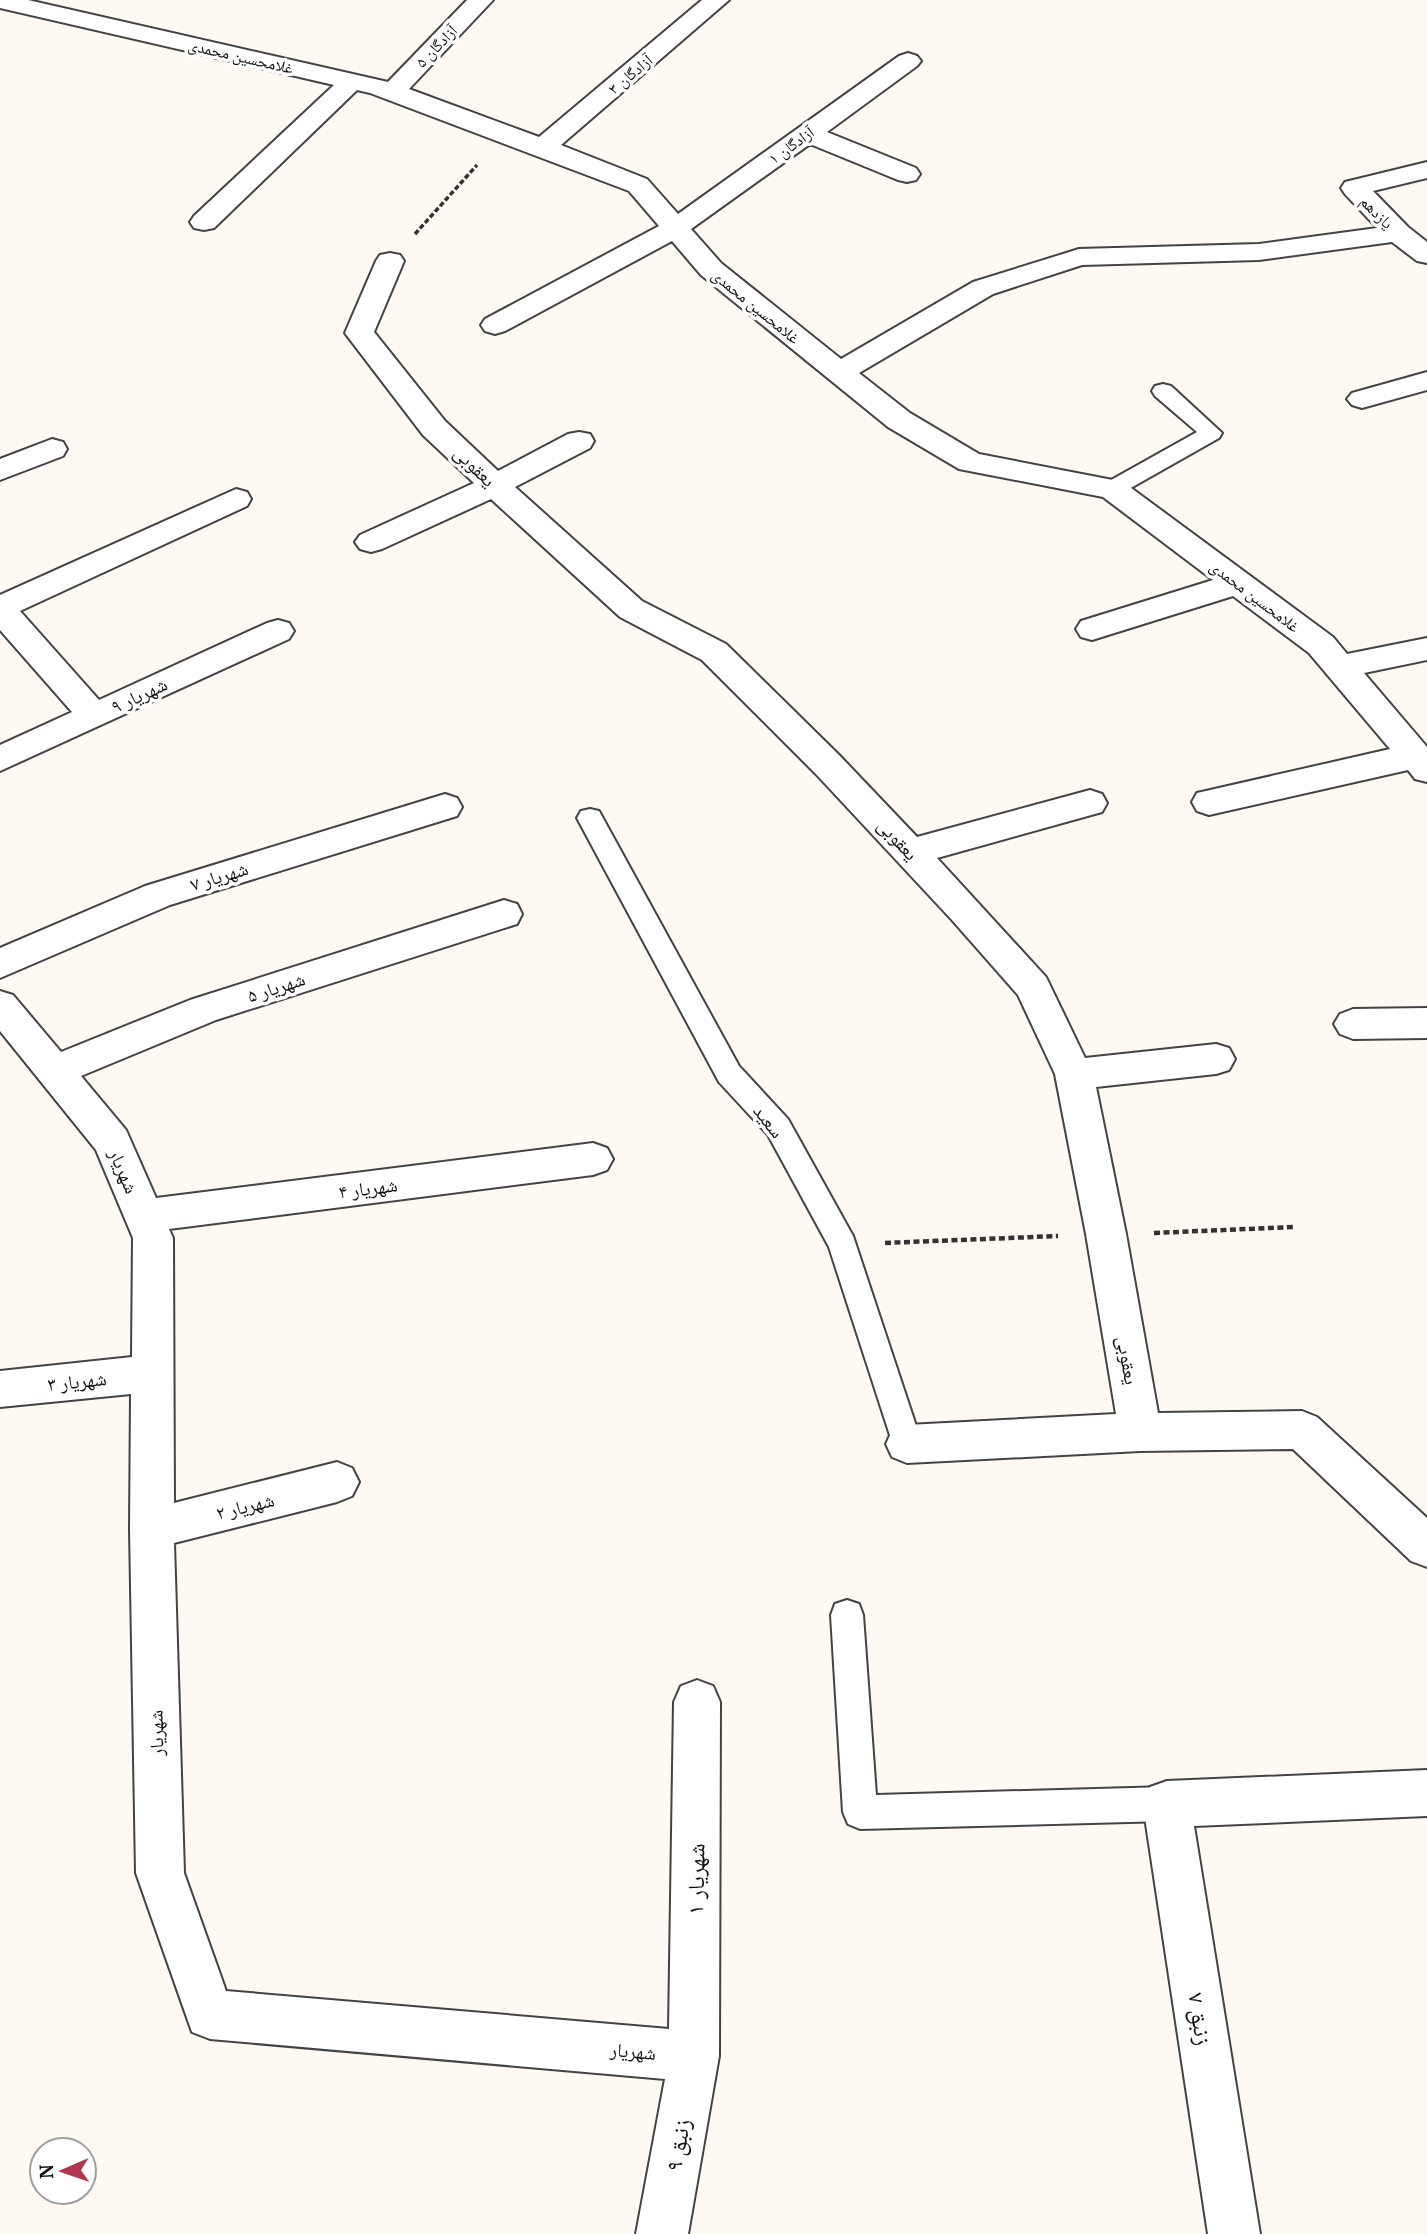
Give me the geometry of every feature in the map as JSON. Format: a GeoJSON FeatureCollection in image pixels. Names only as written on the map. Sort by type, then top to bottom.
{"type":"FeatureCollection","features":[{"type":"Feature","properties":{"kind":"street","name":"آزادگان ۵"},"geometry":{"type":"LineString","coordinates":[[392,92],[481,0]]}},
{"type":"Feature","properties":{"kind":"street","name":"آزادگان ۳"},"geometry":{"type":"LineString","coordinates":[[543,147],[717,0]]}},
{"type":"Feature","properties":{"kind":"street","name":"غلامحسین محمدی"},"geometry":{"type":"LineString","coordinates":[[0,1],[392,92],[638,185],[711,270],[899,420],[970,462],[1112,489],[1321,645],[1421,763]]}},
{"type":"Feature","properties":{"kind":"street","name":"آزادگان ۱"},"geometry":{"type":"LineString","coordinates":[[495,325],[674,229],[908,61]]}},
{"type":"Feature","properties":{"kind":"street"},"geometry":{"type":"LineString","coordinates":[[204,222],[352,81]]}},
{"type":"Feature","properties":{"kind":"street"},"geometry":{"type":"LineString","coordinates":[[807,133],[907,174]]}},
{"type":"Feature","properties":{"kind":"street","name":"یازدهم"},"geometry":{"type":"LineString","coordinates":[[1427,170],[1354,188],[1398,233],[1427,255]]}},
{"type":"Feature","properties":{"kind":"street"},"geometry":{"type":"LineString","coordinates":[[839,372],[983,288],[1079,257],[1259,252],[1398,233]]}},
{"type":"Feature","properties":{"kind":"street","name":"یعقوبی"},"geometry":{"type":"LineString","coordinates":[[390,261],[359,333],[434,428],[631,609],[714,652],[828,765],[965,909],[1033,987],[1074,1074],[1106,1234],[1140,1432]]}},
{"type":"Feature","properties":{"kind":"street"},"geometry":{"type":"LineString","coordinates":[[1362,399],[1427,381]]}},
{"type":"Feature","properties":{"kind":"street"},"geometry":{"type":"LineString","coordinates":[[371,542],[495,485],[579,440]]}},
{"type":"Feature","properties":{"kind":"street"},"geometry":{"type":"LineString","coordinates":[[0,470],[52,449]]}},
{"type":"Feature","properties":{"kind":"street"},"geometry":{"type":"LineString","coordinates":[[94,716],[0,609],[236,499]]}},
{"type":"Feature","properties":{"kind":"street"},"geometry":{"type":"LineString","coordinates":[[1092,629],[1238,583]]}},
{"type":"Feature","properties":{"kind":"street","name":"شهریار ۹"},"geometry":{"type":"LineString","coordinates":[[0,759],[278,631]]}},
{"type":"Feature","properties":{"kind":"street"},"geometry":{"type":"LineString","coordinates":[[1339,667],[1427,649]]}},
{"type":"Feature","properties":{"kind":"street"},"geometry":{"type":"LineString","coordinates":[[1209,802],[1421,763]]}},
{"type":"Feature","properties":{"kind":"street"},"geometry":{"type":"LineString","coordinates":[[910,852],[1090,803]]}},
{"type":"Feature","properties":{"kind":"street","name":"شهریار ۷"},"geometry":{"type":"LineString","coordinates":[[0,964],[158,895],[445,807]]}},
{"type":"Feature","properties":{"kind":"street","name":"شهریار ۵"},"geometry":{"type":"LineString","coordinates":[[53,1072],[203,1010],[504,914]]}},
{"type":"Feature","properties":{"kind":"street","name":"شهریار"},"geometry":{"type":"LineString","coordinates":[[0,1005],[112,1142],[153,1238],[152,1529],[160,1873],[211,2014],[694,2056]]}},
{"type":"Feature","properties":{"kind":"street"},"geometry":{"type":"LineString","coordinates":[[1353,1024],[1427,1023]]}},
{"type":"Feature","properties":{"kind":"street"},"geometry":{"type":"LineString","coordinates":[[1074,1074],[1216,1059]]}},
{"type":"Feature","properties":{"kind":"street","name":"شهریار ۴"},"geometry":{"type":"LineString","coordinates":[[143,1216],[593,1159]]}},
{"type":"Feature","properties":{"kind":"street","name":"شهریار ۳"},"geometry":{"type":"LineString","coordinates":[[0,1389],[153,1373]]}},
{"type":"Feature","properties":{"kind":"street"},"geometry":{"type":"LineString","coordinates":[[907,1444],[1140,1432],[1302,1430],[1427,1547]]}},
{"type":"Feature","properties":{"kind":"street","name":"شهریار ۲"},"geometry":{"type":"LineString","coordinates":[[152,1529],[337,1482]]}},
{"type":"Feature","properties":{"kind":"street","name":"شهریار ۱"},"geometry":{"type":"LineString","coordinates":[[694,2056],[697,1702]]}},
{"type":"Feature","properties":{"kind":"street"},"geometry":{"type":"LineString","coordinates":[[1167,1804],[1427,1793]]}},
{"type":"Feature","properties":{"kind":"street","name":"زنبق ۷"},"geometry":{"type":"LineString","coordinates":[[1167,1804],[1234,2234]]}},
{"type":"Feature","properties":{"kind":"street","name":"زنبق ۹"},"geometry":{"type":"LineString","coordinates":[[662,2234],[694,2056]]}},
{"type":"Feature","properties":{"kind":"lane"},"geometry":{"type":"LineString","coordinates":[[1112,489],[1211,433],[1163,391]]}},
{"type":"Feature","properties":{"kind":"lane","name":"سعید"},"geometry":{"type":"LineString","coordinates":[[590,818],[729,1074],[778,1127],[843,1245],[907,1444]]}},
{"type":"Feature","properties":{"kind":"lane"},"geometry":{"type":"LineString","coordinates":[[847,1615],[860,1812],[1167,1804]]}},
{"type":"Feature","properties":{"kind":"path"},"geometry":{"type":"LineString","coordinates":[[390,261],[506,133]]}}]}
